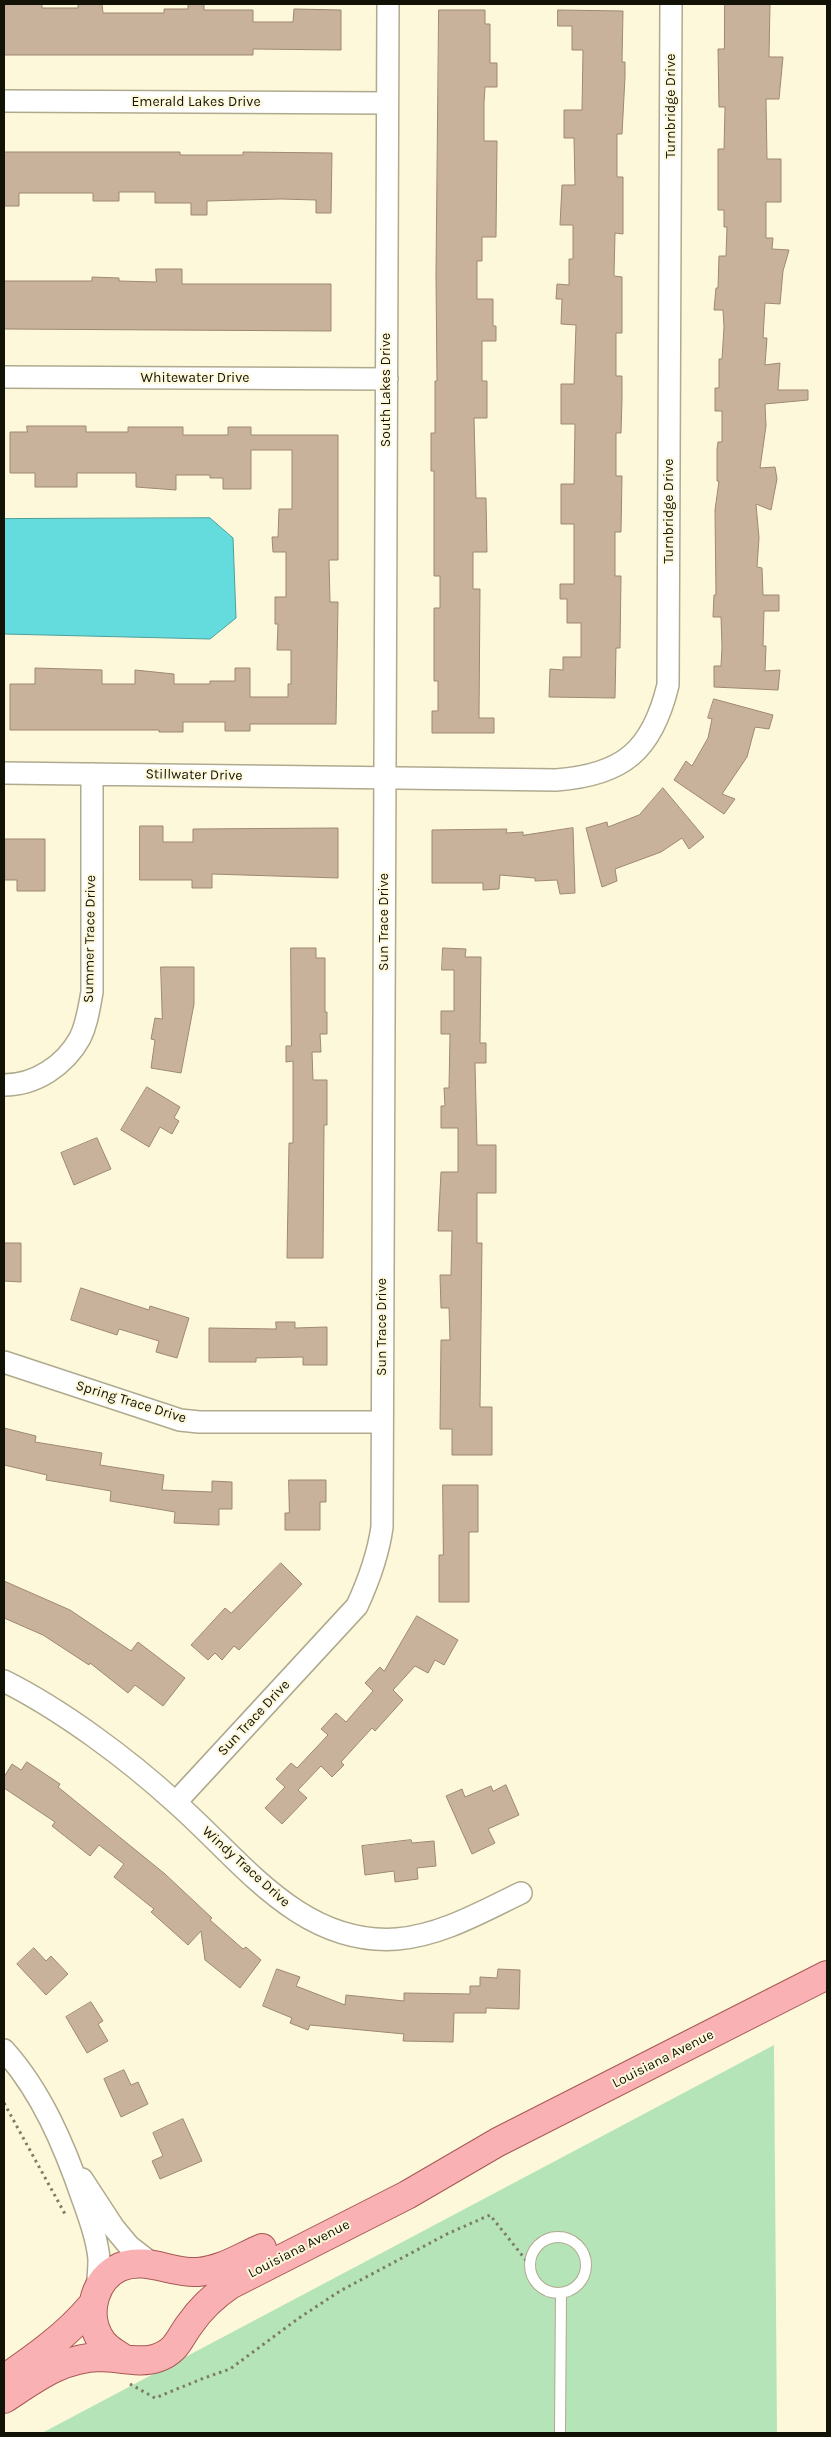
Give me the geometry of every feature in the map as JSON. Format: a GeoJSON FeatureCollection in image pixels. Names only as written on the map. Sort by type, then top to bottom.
{"type":"FeatureCollection","features":[{"type":"Feature","properties":{"kind":"main road","name":"Louisiana Avenue"},"geometry":{"type":"LineString","coordinates":[[4,2399],[62,2364],[91,2358],[123,2358],[139,2361],[155,2359],[170,2352],[181,2340],[188,2325],[211,2298],[230,2285],[407,2195],[498,2142],[827,1975]]}},
{"type":"Feature","properties":{"kind":"main road","name":"Louisiana Avenue"},"geometry":{"type":"LineString","coordinates":[[4,2379],[51,2346],[76,2324],[95,2298],[106,2277],[119,2268],[135,2263],[198,2272],[229,2264],[373,2196],[498,2142]]}},
{"type":"Feature","properties":{"kind":"main road"},"geometry":{"type":"LineString","coordinates":[[158,2266],[178,2279],[186,2293],[190,2309],[188,2325]]}},
{"type":"Feature","properties":{"kind":"main road"},"geometry":{"type":"LineString","coordinates":[[95,2298],[93,2321],[98,2336],[109,2349],[123,2358]]}},
{"type":"Feature","properties":{"kind":"street","name":"South Lakes Drive"},"geometry":{"type":"LineString","coordinates":[[385,777],[388,4]]}},
{"type":"Feature","properties":{"kind":"street","name":"Turnbridge Drive"},"geometry":{"type":"LineString","coordinates":[[385,777],[556,780],[583,778],[608,771],[631,756],[650,736],[661,713],[668,685],[671,4]]}},
{"type":"Feature","properties":{"kind":"street","name":"Emerald Lakes Drive"},"geometry":{"type":"LineString","coordinates":[[4,101],[388,103]]}},
{"type":"Feature","properties":{"kind":"street","name":"Whitewater Drive"},"geometry":{"type":"LineString","coordinates":[[4,377],[386,379]]}},
{"type":"Feature","properties":{"kind":"street","name":"Stillwater Drive"},"geometry":{"type":"LineString","coordinates":[[4,773],[385,777]]}},
{"type":"Feature","properties":{"kind":"street","name":"Summer Trace Drive"},"geometry":{"type":"LineString","coordinates":[[4,1085],[30,1081],[60,1064],[80,1038],[86,1021],[92,992],[92,774]]}},
{"type":"Feature","properties":{"kind":"street","name":"Sun Trace Drive"},"geometry":{"type":"LineString","coordinates":[[176,1802],[357,1606],[374,1568],[379,1549],[382,1527],[385,777]]}},
{"type":"Feature","properties":{"kind":"street","name":"Spring Trace Drive"},"geometry":{"type":"LineString","coordinates":[[4,1362],[180,1420],[199,1422],[381,1422]]}},
{"type":"Feature","properties":{"kind":"street","name":"Windy Trace Drive"},"geometry":{"type":"LineString","coordinates":[[4,1681],[59,1713],[176,1802],[286,1905],[310,1920],[338,1932],[395,1939],[421,1936],[444,1929],[521,1894]]}},
{"type":"Feature","properties":{"kind":"street"},"geometry":{"type":"LineString","coordinates":[[4,2050],[15,2062],[38,2098],[70,2163],[93,2228],[99,2260],[95,2298]]}},
{"type":"Feature","properties":{"kind":"street"},"geometry":{"type":"LineString","coordinates":[[70,2163],[98,2200],[114,2228],[129,2246],[158,2266]]}},
{"type":"Feature","properties":{"kind":"lane"},"geometry":{"type":"LineString","coordinates":[[562,2237],[578,2245],[586,2261],[586,2270],[577,2286],[561,2293],[542,2289],[535,2282],[530,2264],[531,2254],[544,2240],[562,2237]]}},
{"type":"Feature","properties":{"kind":"lane"},"geometry":{"type":"LineString","coordinates":[[560,2433],[561,2293]]}},
{"type":"Feature","properties":{"kind":"path"},"geometry":{"type":"LineString","coordinates":[[4,2103],[69,2219]]}},
{"type":"Feature","properties":{"kind":"path"},"geometry":{"type":"LineString","coordinates":[[204,2378],[230,2369],[299,2318],[340,2291],[447,2234],[490,2215],[530,2264]]}},
{"type":"Feature","properties":{"kind":"green space"},"geometry":{"type":"Polygon","coordinates":[[[774,2045],[777,2433],[42,2433],[774,2045]]]}},
{"type":"Feature","properties":{"kind":"water"},"geometry":{"type":"Polygon","coordinates":[[[210,518],[233,538],[236,618],[210,639],[4,634],[4,519],[210,518]]]}},
{"type":"Feature","properties":{"kind":"building"},"geometry":{"type":"Polygon","coordinates":[[[42,4],[42,8],[78,8],[78,4],[102,4],[103,13],[164,13],[164,9],[188,9],[188,4],[204,4],[204,10],[253,10],[253,22],[293,22],[294,9],[341,10],[341,50],[253,49],[253,55],[4,55],[4,5],[42,4]]]}},
{"type":"Feature","properties":{"kind":"building"},"geometry":{"type":"Polygon","coordinates":[[[725,4],[770,4],[769,57],[783,57],[779,99],[766,99],[767,159],[781,159],[781,202],[766,202],[766,238],[773,238],[772,249],[789,250],[783,271],[780,304],[765,303],[763,338],[767,338],[765,365],[780,363],[778,390],[808,390],[808,400],[765,404],[766,426],[760,468],[775,467],[777,479],[771,510],[756,504],[759,538],[757,567],[762,568],[763,595],[779,595],[779,611],[764,611],[763,646],[766,646],[765,671],[780,670],[778,690],[714,687],[714,666],[721,666],[722,647],[721,617],[713,617],[714,595],[716,595],[715,510],[719,481],[717,481],[717,449],[718,442],[722,442],[722,411],[715,411],[715,388],[719,388],[719,359],[722,359],[724,327],[723,310],[714,310],[716,288],[718,288],[719,256],[726,256],[727,227],[724,227],[724,210],[718,210],[718,149],[724,149],[725,107],[719,107],[718,49],[724,49],[725,4]]]}},
{"type":"Feature","properties":{"kind":"building"},"geometry":{"type":"Polygon","coordinates":[[[439,10],[485,10],[485,24],[490,24],[490,63],[497,63],[497,87],[485,87],[484,103],[484,141],[497,141],[496,237],[482,237],[482,261],[477,261],[477,299],[493,299],[493,326],[496,326],[496,341],[482,341],[482,381],[487,381],[487,418],[474,418],[476,498],[486,498],[487,552],[473,552],[473,589],[480,589],[479,718],[494,718],[494,733],[432,733],[432,711],[438,711],[438,681],[434,681],[434,608],[440,608],[440,576],[434,576],[434,471],[431,471],[431,433],[435,433],[435,381],[437,381],[436,275],[439,10]]]}},
{"type":"Feature","properties":{"kind":"building"},"geometry":{"type":"Polygon","coordinates":[[[558,10],[623,11],[622,62],[625,62],[625,77],[622,134],[617,134],[617,177],[623,177],[623,234],[615,233],[614,276],[622,277],[622,333],[616,333],[616,376],[622,376],[622,399],[621,433],[616,433],[616,476],[622,476],[621,532],[615,532],[615,576],[621,576],[620,648],[616,648],[615,698],[549,697],[550,669],[563,670],[563,657],[581,657],[581,623],[567,623],[567,599],[560,599],[560,584],[574,584],[574,524],[561,524],[561,484],[574,484],[575,424],[561,424],[561,384],[574,384],[576,325],[561,324],[562,299],[556,299],[557,284],[569,285],[569,259],[573,259],[573,225],[560,225],[562,185],[575,185],[574,138],[564,138],[564,110],[582,110],[583,50],[572,50],[572,26],[558,26],[558,10]]]}},
{"type":"Feature","properties":{"kind":"building"},"geometry":{"type":"Polygon","coordinates":[[[4,152],[180,152],[180,155],[243,155],[243,152],[332,153],[331,213],[316,213],[316,200],[281,199],[207,201],[207,215],[191,215],[191,203],[155,203],[155,192],[119,192],[119,201],[93,201],[93,193],[19,193],[19,206],[4,206],[4,152]]]}},
{"type":"Feature","properties":{"kind":"building"},"geometry":{"type":"Polygon","coordinates":[[[156,269],[182,269],[182,284],[331,284],[331,331],[4,329],[4,281],[92,281],[92,277],[119,278],[119,281],[156,282],[156,269]]]}},
{"type":"Feature","properties":{"kind":"building"},"geometry":{"type":"Polygon","coordinates":[[[27,426],[86,426],[86,432],[128,432],[128,427],[183,427],[183,435],[228,435],[228,427],[251,427],[251,435],[338,435],[338,560],[329,560],[330,602],[338,602],[336,724],[250,724],[250,731],[225,731],[225,722],[183,722],[183,732],[159,732],[159,730],[10,730],[10,684],[35,684],[35,668],[102,670],[102,684],[135,684],[135,670],[174,674],[174,684],[210,684],[210,681],[235,681],[235,668],[250,668],[250,697],[288,697],[288,684],[291,684],[291,650],[277,650],[278,624],[275,624],[275,597],[286,597],[286,552],[273,552],[272,537],[278,537],[279,509],[292,509],[292,450],[251,450],[251,489],[223,489],[223,478],[210,478],[210,475],[176,475],[176,490],[136,487],[136,473],[77,473],[77,487],[35,487],[35,473],[10,473],[10,432],[27,432],[27,426]]]}},
{"type":"Feature","properties":{"kind":"building"},"geometry":{"type":"Polygon","coordinates":[[[714,699],[773,715],[769,729],[755,727],[747,757],[722,794],[735,799],[724,814],[674,780],[686,761],[692,766],[708,738],[712,719],[708,718],[714,699]]]}},
{"type":"Feature","properties":{"kind":"building"},"geometry":{"type":"Polygon","coordinates":[[[663,788],[704,837],[689,849],[682,838],[661,852],[615,869],[617,881],[602,887],[586,828],[607,822],[608,827],[639,815],[663,788]]]}},
{"type":"Feature","properties":{"kind":"building"},"geometry":{"type":"Polygon","coordinates":[[[140,826],[163,826],[163,842],[193,842],[193,829],[338,828],[338,878],[212,874],[212,888],[192,888],[192,880],[140,880],[140,826]]]}},
{"type":"Feature","properties":{"kind":"building"},"geometry":{"type":"Polygon","coordinates":[[[573,828],[575,893],[560,894],[557,880],[535,881],[535,878],[500,875],[499,889],[483,890],[483,883],[432,883],[432,830],[507,829],[506,833],[523,832],[523,835],[573,828]]]}},
{"type":"Feature","properties":{"kind":"building"},"geometry":{"type":"Polygon","coordinates":[[[5,839],[45,839],[45,891],[17,891],[17,880],[5,880],[5,839]]]}},
{"type":"Feature","properties":{"kind":"building"},"geometry":{"type":"Polygon","coordinates":[[[291,948],[316,948],[316,958],[325,958],[327,1034],[320,1034],[321,1052],[312,1052],[313,1080],[327,1080],[327,1125],[324,1125],[323,1258],[287,1258],[289,1143],[293,1143],[293,1061],[286,1062],[286,1046],[291,1046],[291,948]]]}},
{"type":"Feature","properties":{"kind":"building"},"geometry":{"type":"Polygon","coordinates":[[[443,948],[466,949],[465,957],[481,957],[480,1043],[486,1043],[486,1063],[475,1063],[477,1145],[496,1145],[496,1193],[477,1193],[477,1243],[482,1243],[480,1407],[492,1407],[492,1455],[452,1455],[452,1429],[440,1429],[441,1340],[450,1340],[449,1308],[441,1308],[440,1275],[451,1275],[452,1231],[438,1231],[441,1172],[458,1172],[458,1128],[441,1128],[441,1106],[445,1106],[444,1088],[449,1088],[450,1034],[441,1034],[441,1011],[454,1011],[454,970],[442,970],[443,948]]]}},
{"type":"Feature","properties":{"kind":"building"},"geometry":{"type":"Polygon","coordinates":[[[161,967],[194,967],[194,1004],[181,1073],[151,1068],[155,1040],[151,1039],[155,1018],[162,1019],[161,967]]]}},
{"type":"Feature","properties":{"kind":"building"},"geometry":{"type":"Polygon","coordinates":[[[147,1087],[180,1107],[174,1118],[179,1121],[172,1134],[160,1127],[149,1147],[121,1130],[147,1087]]]}},
{"type":"Feature","properties":{"kind":"building"},"geometry":{"type":"Polygon","coordinates":[[[97,1138],[111,1169],[74,1185],[61,1153],[97,1138]]]}},
{"type":"Feature","properties":{"kind":"building"},"geometry":{"type":"Polygon","coordinates":[[[4,1243],[21,1243],[21,1282],[4,1281],[4,1243]]]}},
{"type":"Feature","properties":{"kind":"building"},"geometry":{"type":"Polygon","coordinates":[[[81,1288],[149,1310],[150,1306],[189,1318],[177,1358],[156,1352],[159,1341],[119,1329],[117,1335],[71,1320],[81,1288]]]}},
{"type":"Feature","properties":{"kind":"building"},"geometry":{"type":"Polygon","coordinates":[[[276,1322],[295,1322],[295,1328],[327,1327],[327,1365],[303,1365],[303,1357],[256,1358],[256,1362],[209,1362],[209,1328],[276,1329],[276,1322]]]}},
{"type":"Feature","properties":{"kind":"building"},"geometry":{"type":"Polygon","coordinates":[[[4,1428],[36,1436],[35,1442],[102,1453],[100,1465],[164,1475],[162,1490],[212,1492],[212,1481],[232,1482],[232,1509],[219,1509],[219,1525],[174,1523],[175,1512],[110,1501],[111,1491],[46,1480],[47,1475],[4,1465],[4,1428]]]}},
{"type":"Feature","properties":{"kind":"building"},"geometry":{"type":"Polygon","coordinates":[[[289,1480],[326,1480],[326,1502],[320,1502],[320,1530],[285,1530],[285,1513],[289,1513],[289,1480]]]}},
{"type":"Feature","properties":{"kind":"building"},"geometry":{"type":"Polygon","coordinates":[[[443,1485],[478,1485],[478,1532],[469,1532],[469,1602],[439,1602],[439,1555],[443,1555],[443,1485]]]}},
{"type":"Feature","properties":{"kind":"building"},"geometry":{"type":"Polygon","coordinates":[[[281,1563],[302,1584],[239,1650],[234,1646],[222,1660],[215,1653],[208,1660],[191,1645],[225,1608],[231,1613],[281,1563]]]}},
{"type":"Feature","properties":{"kind":"building"},"geometry":{"type":"Polygon","coordinates":[[[4,1581],[70,1610],[131,1651],[138,1642],[185,1678],[163,1706],[135,1685],[128,1693],[90,1663],[89,1665],[43,1635],[4,1618],[4,1581]]]}},
{"type":"Feature","properties":{"kind":"building"},"geometry":{"type":"Polygon","coordinates":[[[417,1616],[458,1640],[444,1665],[435,1660],[428,1673],[415,1666],[393,1690],[403,1700],[375,1731],[372,1728],[341,1762],[344,1765],[332,1777],[321,1766],[298,1790],[307,1798],[282,1824],[265,1808],[285,1787],[276,1779],[291,1763],[297,1768],[328,1735],[321,1729],[336,1713],[346,1722],[373,1691],[365,1683],[380,1667],[384,1671],[417,1616]]]}},
{"type":"Feature","properties":{"kind":"building"},"geometry":{"type":"Polygon","coordinates":[[[27,1762],[60,1784],[58,1787],[165,1874],[212,1918],[210,1920],[243,1949],[246,1947],[261,1960],[240,1988],[205,1960],[201,1931],[188,1945],[151,1912],[154,1909],[114,1877],[124,1864],[99,1845],[90,1856],[52,1826],[55,1822],[4,1788],[4,1777],[12,1764],[21,1770],[27,1762]]]}},
{"type":"Feature","properties":{"kind":"building"},"geometry":{"type":"Polygon","coordinates":[[[506,1785],[519,1815],[488,1829],[495,1843],[472,1854],[446,1796],[462,1789],[465,1797],[491,1786],[493,1791],[506,1785]]]}},
{"type":"Feature","properties":{"kind":"building"},"geometry":{"type":"Polygon","coordinates":[[[411,1840],[412,1843],[434,1841],[436,1866],[417,1868],[418,1879],[395,1882],[394,1871],[365,1875],[362,1846],[411,1840]]]}},
{"type":"Feature","properties":{"kind":"building"},"geometry":{"type":"Polygon","coordinates":[[[34,1948],[46,1961],[51,1956],[68,1974],[46,1995],[17,1964],[34,1948]]]}},
{"type":"Feature","properties":{"kind":"building"},"geometry":{"type":"Polygon","coordinates":[[[277,1969],[300,1977],[296,1986],[345,2005],[346,1995],[404,2001],[404,1993],[470,1994],[470,1986],[480,1986],[480,1977],[497,1978],[498,1969],[520,1970],[519,2009],[486,2008],[486,2013],[454,2013],[453,2042],[403,2041],[404,2034],[310,2025],[308,2030],[290,2023],[292,2018],[263,2006],[277,1969]]]}},
{"type":"Feature","properties":{"kind":"building"},"geometry":{"type":"Polygon","coordinates":[[[91,2002],[103,2021],[98,2024],[108,2041],[87,2053],[66,2017],[91,2002]]]}},
{"type":"Feature","properties":{"kind":"building"},"geometry":{"type":"Polygon","coordinates":[[[124,2070],[131,2085],[138,2082],[148,2104],[121,2117],[104,2079],[124,2070]]]}},
{"type":"Feature","properties":{"kind":"building"},"geometry":{"type":"Polygon","coordinates":[[[183,2119],[202,2161],[160,2179],[152,2161],[163,2156],[153,2133],[183,2119]]]}}]}
